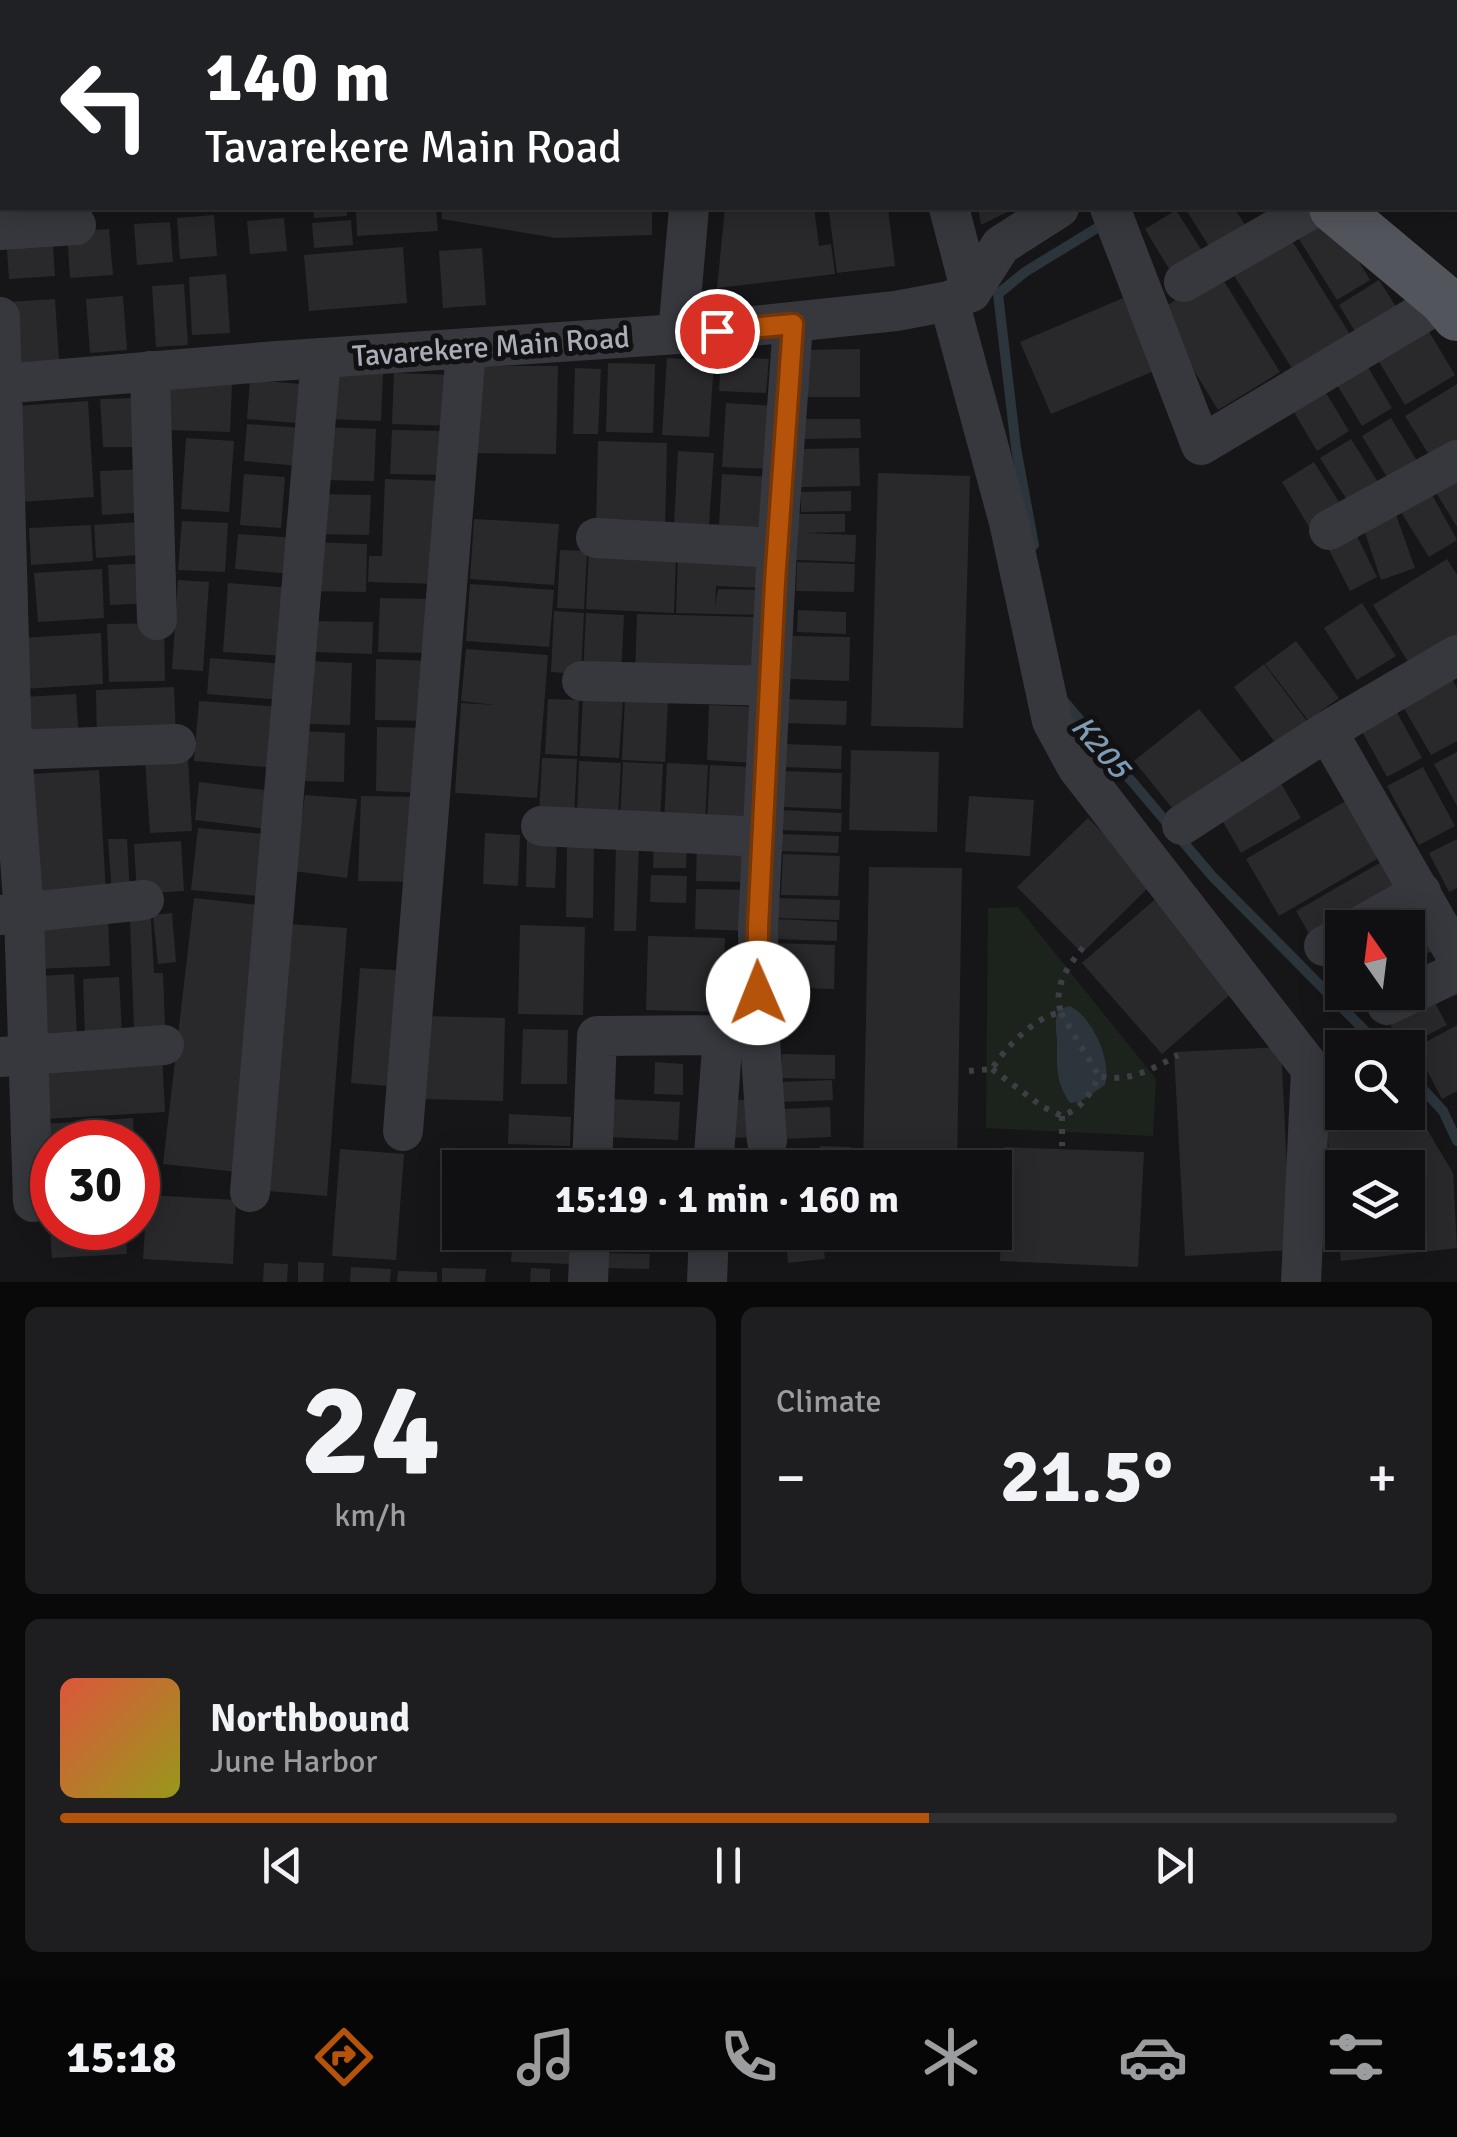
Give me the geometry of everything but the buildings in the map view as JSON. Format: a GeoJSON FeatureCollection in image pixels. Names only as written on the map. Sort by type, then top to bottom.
{"type":"FeatureCollection","features":[{"type":"Feature","properties":{"kind":"main road"},"geometry":{"type":"LineString","coordinates":[[1336,210],[1453,307]]}},
{"type":"Feature","properties":{"kind":"street"},"geometry":{"type":"LineString","coordinates":[[678,334],[689,210]]}},
{"type":"Feature","properties":{"kind":"street"},"geometry":{"type":"LineString","coordinates":[[949,210],[1008,522],[1052,721],[1077,767],[1311,1069],[1300,1282]]}},
{"type":"Feature","properties":{"kind":"street"},"geometry":{"type":"LineString","coordinates":[[965,294],[1001,245],[1057,210]]}},
{"type":"Feature","properties":{"kind":"street"},"geometry":{"type":"LineString","coordinates":[[1111,210],[1201,445],[1453,307]]}},
{"type":"Feature","properties":{"kind":"street"},"geometry":{"type":"LineString","coordinates":[[1184,282],[1310,210]]}},
{"type":"Feature","properties":{"kind":"street"},"geometry":{"type":"LineString","coordinates":[[0,230],[76,225]]}},
{"type":"Feature","properties":{"kind":"street","name":"Tavarekere Main Road"},"geometry":{"type":"LineString","coordinates":[[2,384],[793,324],[965,294]]}},
{"type":"Feature","properties":{"kind":"street"},"geometry":{"type":"LineString","coordinates":[[0,317],[13,1056],[30,1180]]}},
{"type":"Feature","properties":{"kind":"street"},"geometry":{"type":"LineString","coordinates":[[716,1150],[758,927],[793,324]]}},
{"type":"Feature","properties":{"kind":"street"},"geometry":{"type":"LineString","coordinates":[[403,1131],[466,350]]}},
{"type":"Feature","properties":{"kind":"street"},"geometry":{"type":"LineString","coordinates":[[250,1192],[321,358]]}},
{"type":"Feature","properties":{"kind":"street"},"geometry":{"type":"LineString","coordinates":[[150,371],[156,620]]}},
{"type":"Feature","properties":{"kind":"street"},"geometry":{"type":"LineString","coordinates":[[1329,530],[1457,460]]}},
{"type":"Feature","properties":{"kind":"street"},"geometry":{"type":"LineString","coordinates":[[596,538],[777,548]]}},
{"type":"Feature","properties":{"kind":"street"},"geometry":{"type":"LineString","coordinates":[[1182,824],[1457,654]]}},
{"type":"Feature","properties":{"kind":"street"},"geometry":{"type":"LineString","coordinates":[[582,680],[770,686]]}},
{"type":"Feature","properties":{"kind":"street"},"geometry":{"type":"LineString","coordinates":[[1327,731],[1457,957]]}},
{"type":"Feature","properties":{"kind":"street"},"geometry":{"type":"LineString","coordinates":[[6,749],[176,744]]}},
{"type":"Feature","properties":{"kind":"street"},"geometry":{"type":"LineString","coordinates":[[540,826],[763,837]]}},
{"type":"Feature","properties":{"kind":"street"},"geometry":{"type":"LineString","coordinates":[[1388,910],[1421,892]]}},
{"type":"Feature","properties":{"kind":"street"},"geometry":{"type":"LineString","coordinates":[[12,914],[144,900]]}},
{"type":"Feature","properties":{"kind":"street"},"geometry":{"type":"LineString","coordinates":[[1425,987],[1457,972]]}},
{"type":"Feature","properties":{"kind":"street"},"geometry":{"type":"LineString","coordinates":[[741,1030],[767,1140]]}},
{"type":"Feature","properties":{"kind":"street"},"geometry":{"type":"LineString","coordinates":[[593,1150],[597,1036],[741,1030]]}},
{"type":"Feature","properties":{"kind":"street"},"geometry":{"type":"LineString","coordinates":[[13,1056],[164,1046]]}},
{"type":"Feature","properties":{"kind":"street"},"geometry":{"type":"LineString","coordinates":[[588,1282],[589,1250]]}},
{"type":"Feature","properties":{"kind":"street"},"geometry":{"type":"LineString","coordinates":[[707,1282],[708,1250]]}},
{"type":"Feature","properties":{"kind":"path"},"geometry":{"type":"LineString","coordinates":[[1088,942],[1061,978],[1056,997],[1061,1013],[1100,1076],[1118,1080],[1178,1055]]}},
{"type":"Feature","properties":{"kind":"path"},"geometry":{"type":"LineString","coordinates":[[992,1068],[1005,1047],[1029,1031],[1039,1018],[1061,1013]]}},
{"type":"Feature","properties":{"kind":"path"},"geometry":{"type":"LineString","coordinates":[[969,1071],[992,1068],[1062,1116],[1076,1110],[1100,1076]]}},
{"type":"Feature","properties":{"kind":"path"},"geometry":{"type":"LineString","coordinates":[[1062,1116],[1062,1146]]}},
{"type":"Feature","properties":{"kind":"shaded area"},"geometry":{"type":"Polygon","coordinates":[[[1018,907],[1156,1079],[1153,1136],[986,1128],[988,908],[1018,907]]]}},
{"type":"Feature","properties":{"kind":"shaded area"},"geometry":{"type":"Polygon","coordinates":[[[1070,1006],[1086,1020],[1099,1041],[1106,1075],[1105,1085],[1079,1102],[1070,1103],[1058,1073],[1056,1017],[1059,1009],[1070,1006]]]}},
{"type":"Feature","properties":{"kind":"waterway","name":"K205"},"geometry":{"type":"LineString","coordinates":[[1034,545],[1016,448],[998,294],[1025,272],[1105,223]]}},
{"type":"Feature","properties":{"kind":"waterway","name":"K205"},"geometry":{"type":"LineString","coordinates":[[1063,700],[1212,876],[1364,1030]]}},
{"type":"Feature","properties":{"kind":"waterway","name":"K205"},"geometry":{"type":"LineString","coordinates":[[1425,1091],[1443,1111],[1457,1141]]}},
{"type":"Feature","properties":{"kind":"route"},"geometry":{"type":"LineString","coordinates":[[717,331],[793,324],[775,582],[758,993]]}}]}
